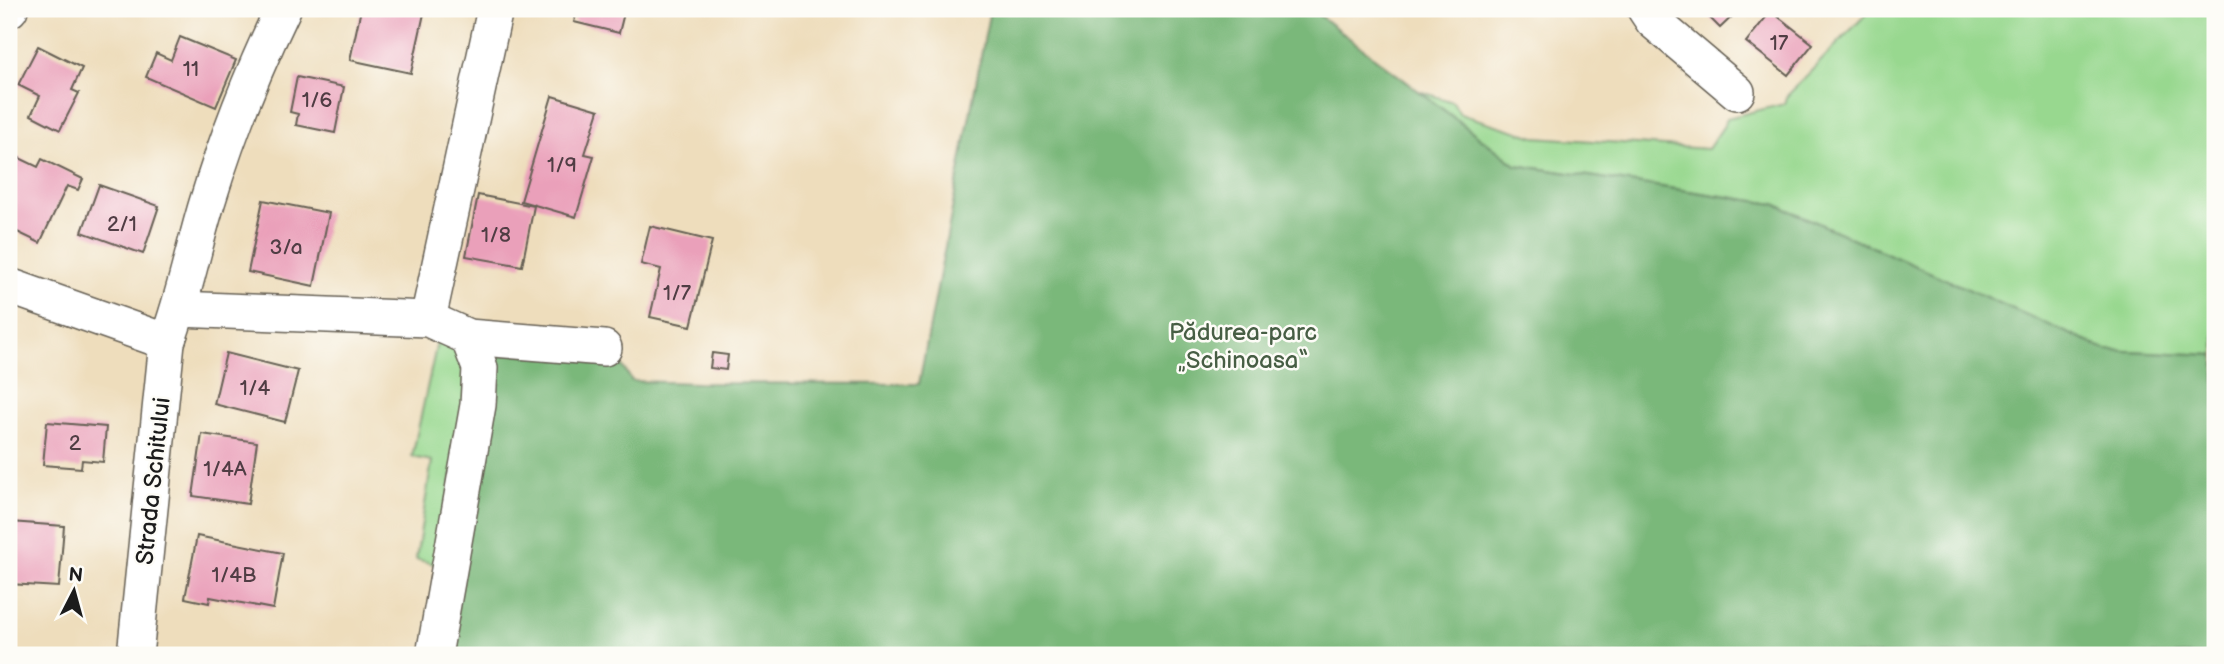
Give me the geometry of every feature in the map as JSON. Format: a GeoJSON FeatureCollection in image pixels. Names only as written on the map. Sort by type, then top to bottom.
{"type":"FeatureCollection","features":[{"type":"Feature","properties":{"kind":"street","name":"Strada Schitului"},"geometry":{"type":"LineString","coordinates":[[135,655],[167,342],[179,309],[207,203],[237,118],[283,9]]}},
{"type":"Feature","properties":{"kind":"street"},"geometry":{"type":"LineString","coordinates":[[428,319],[495,9]]}},
{"type":"Feature","properties":{"kind":"street"},"geometry":{"type":"LineString","coordinates":[[1645,9],[1653,21],[1737,92]]}},
{"type":"Feature","properties":{"kind":"street"},"geometry":{"type":"LineString","coordinates":[[9,286],[167,342]]}},
{"type":"Feature","properties":{"kind":"street"},"geometry":{"type":"LineString","coordinates":[[179,309],[428,319],[468,337],[604,348]]}},
{"type":"Feature","properties":{"kind":"street"},"geometry":{"type":"LineString","coordinates":[[434,655],[478,405],[480,368],[468,337]]}},
{"type":"Feature","properties":{"kind":"green space","name":"Pădurea-parc „Schinoasa“"},"geometry":{"type":"Polygon","coordinates":[[[990,9],[1311,9],[1516,165],[1775,204],[2106,350],[2215,355],[2215,655],[442,655],[493,356],[511,353],[620,362],[632,381],[919,384],[990,9]]]}},
{"type":"Feature","properties":{"kind":"green space"},"geometry":{"type":"Polygon","coordinates":[[[1871,9],[2215,9],[2215,355],[2106,350],[1775,204],[1516,165],[1419,91],[1453,102],[1460,114],[1535,137],[1708,149],[1727,118],[1784,104],[1786,97],[1871,9]]]}},
{"type":"Feature","properties":{"kind":"green space"},"geometry":{"type":"Polygon","coordinates":[[[438,338],[453,345],[470,369],[437,565],[416,559],[432,461],[412,457],[438,338]]]}},
{"type":"Feature","properties":{"kind":"building"},"geometry":{"type":"Polygon","coordinates":[[[361,9],[425,9],[411,73],[350,60],[361,9]]]}},
{"type":"Feature","properties":{"kind":"building"},"geometry":{"type":"Polygon","coordinates":[[[578,9],[625,9],[619,33],[574,22],[578,9]]]}},
{"type":"Feature","properties":{"kind":"building"},"geometry":{"type":"Polygon","coordinates":[[[1701,9],[1740,9],[1720,28],[1701,9]]]}},
{"type":"Feature","properties":{"kind":"building"},"geometry":{"type":"Polygon","coordinates":[[[1771,11],[1813,44],[1788,75],[1746,42],[1771,11]]]}},
{"type":"Feature","properties":{"kind":"building"},"geometry":{"type":"Polygon","coordinates":[[[180,37],[236,60],[216,107],[146,77],[156,53],[171,60],[180,37]]]}},
{"type":"Feature","properties":{"kind":"building"},"geometry":{"type":"Polygon","coordinates":[[[38,46],[82,68],[72,90],[79,93],[60,130],[31,115],[40,96],[18,85],[38,46]]]}},
{"type":"Feature","properties":{"kind":"building"},"geometry":{"type":"Polygon","coordinates":[[[297,77],[344,87],[335,133],[296,125],[298,114],[290,112],[297,77]]]}},
{"type":"Feature","properties":{"kind":"building"},"geometry":{"type":"Polygon","coordinates":[[[552,96],[599,110],[585,154],[594,156],[576,217],[521,201],[552,96]]]}},
{"type":"Feature","properties":{"kind":"building"},"geometry":{"type":"Polygon","coordinates":[[[9,153],[38,167],[42,159],[83,179],[78,190],[67,186],[40,243],[9,228],[9,153]]]}},
{"type":"Feature","properties":{"kind":"building"},"geometry":{"type":"Polygon","coordinates":[[[99,185],[159,206],[143,254],[82,232],[99,185]]]}},
{"type":"Feature","properties":{"kind":"building"},"geometry":{"type":"Polygon","coordinates":[[[478,195],[534,206],[522,266],[466,256],[478,195]]]}},
{"type":"Feature","properties":{"kind":"building"},"geometry":{"type":"Polygon","coordinates":[[[263,200],[329,213],[314,286],[248,272],[263,200]]]}},
{"type":"Feature","properties":{"kind":"building"},"geometry":{"type":"Polygon","coordinates":[[[650,226],[712,241],[691,326],[650,317],[661,269],[641,264],[650,226]]]}},
{"type":"Feature","properties":{"kind":"building"},"geometry":{"type":"Polygon","coordinates":[[[226,353],[298,371],[285,422],[214,404],[226,353]]]}},
{"type":"Feature","properties":{"kind":"building"},"geometry":{"type":"Polygon","coordinates":[[[712,353],[728,355],[726,370],[710,368],[712,353]]]}},
{"type":"Feature","properties":{"kind":"building"},"geometry":{"type":"Polygon","coordinates":[[[47,422],[106,427],[103,462],[82,460],[81,468],[43,465],[47,422]]]}},
{"type":"Feature","properties":{"kind":"building"},"geometry":{"type":"Polygon","coordinates":[[[202,434],[257,442],[248,504],[193,496],[202,434]]]}},
{"type":"Feature","properties":{"kind":"building"},"geometry":{"type":"Polygon","coordinates":[[[10,522],[64,526],[59,587],[9,584],[10,522]]]}},
{"type":"Feature","properties":{"kind":"building"},"geometry":{"type":"Polygon","coordinates":[[[197,536],[283,553],[273,609],[210,597],[209,603],[185,598],[197,536]]]}}]}
